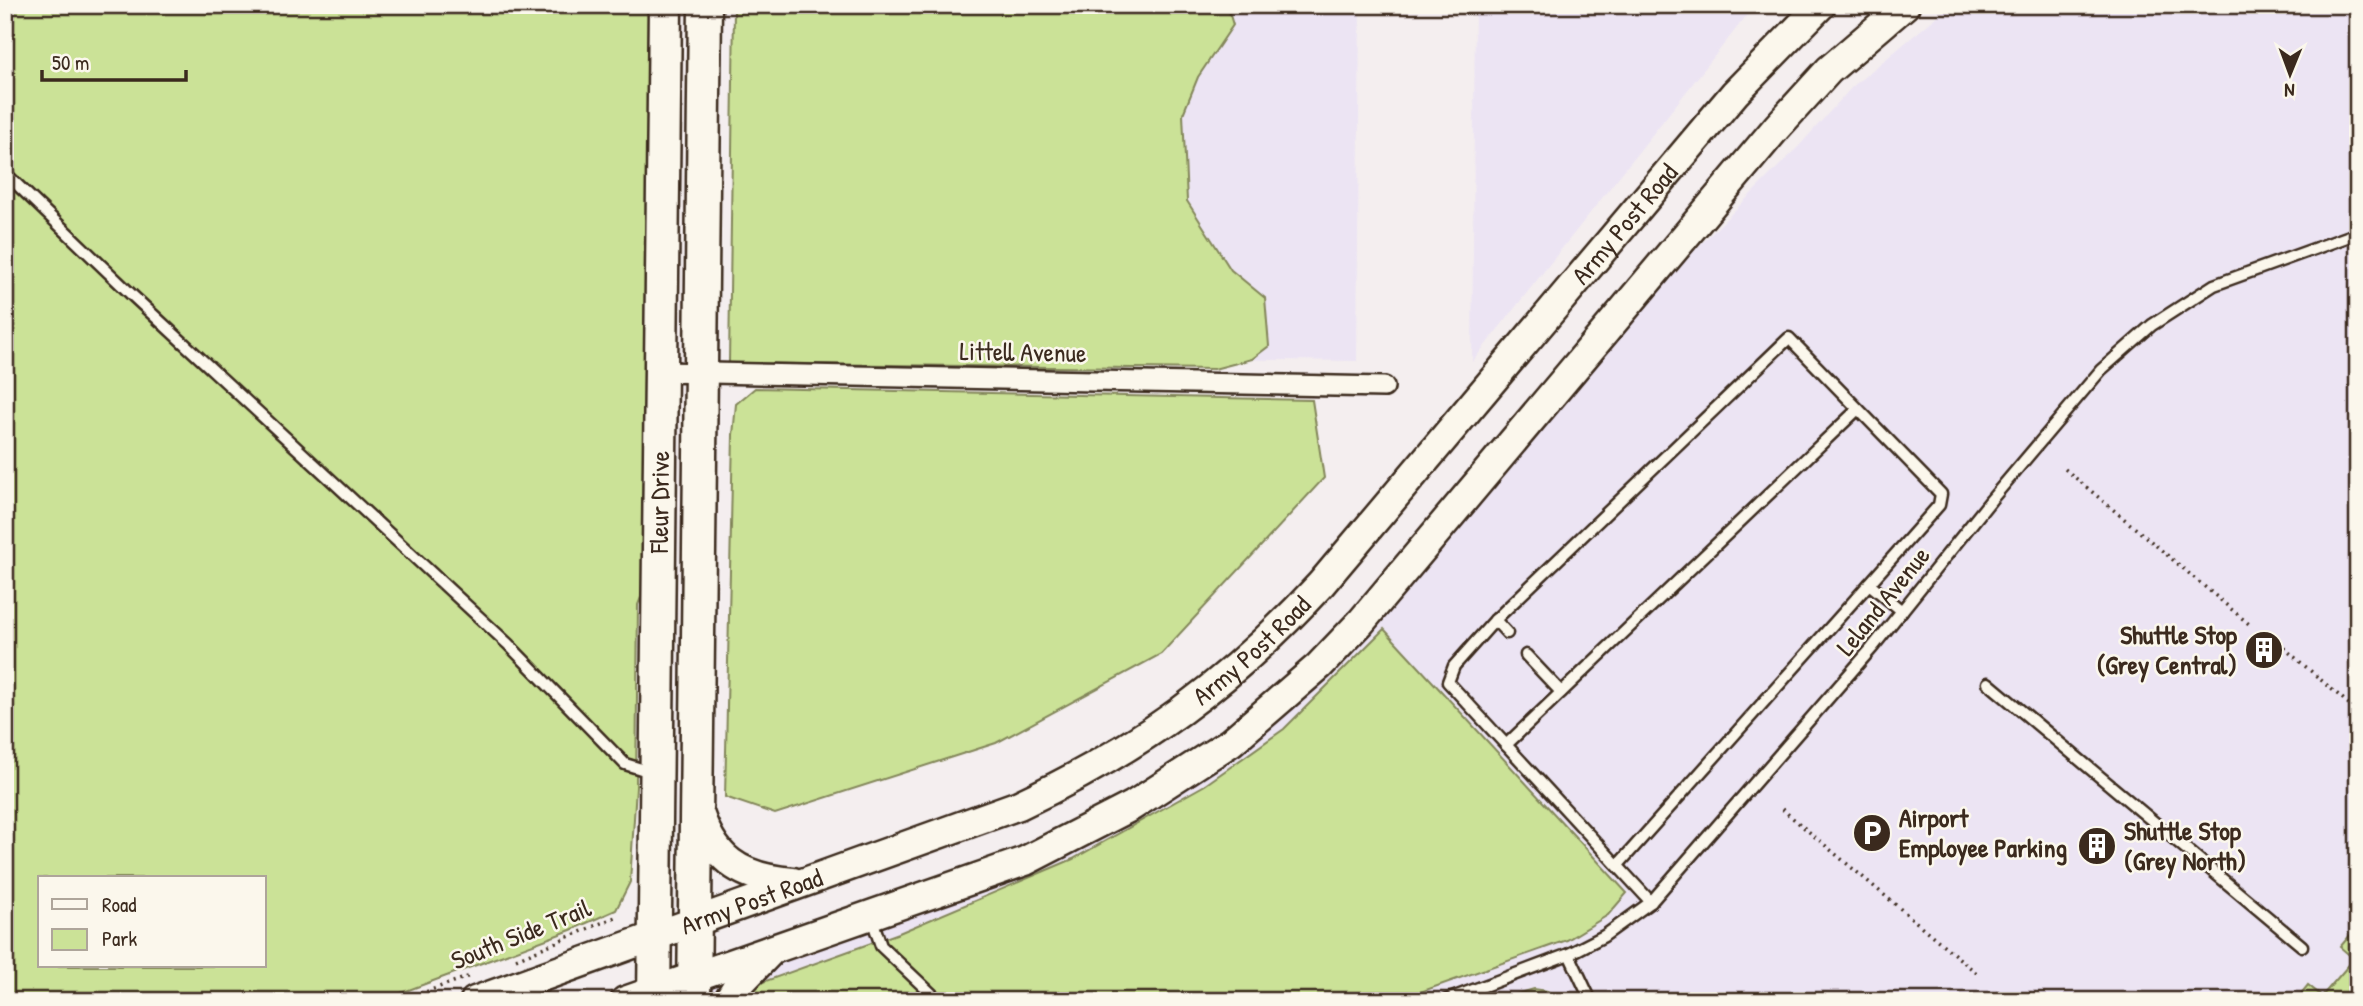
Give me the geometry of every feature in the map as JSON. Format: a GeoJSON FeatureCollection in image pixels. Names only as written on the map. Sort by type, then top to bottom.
{"type":"FeatureCollection","features":[{"type":"Feature","properties":{"kind":"main road","name":"Fleur Drive"},"geometry":{"type":"LineString","coordinates":[[654,995],[665,5]]}},
{"type":"Feature","properties":{"kind":"main road","name":"Fleur Drive"},"geometry":{"type":"LineString","coordinates":[[694,988],[705,5]]}},
{"type":"Feature","properties":{"kind":"main road","name":"Army Post Road"},"geometry":{"type":"LineString","coordinates":[[475,987],[654,934],[1019,805],[1078,777],[1174,718],[1232,673],[1279,630],[1321,584],[1735,93],[1821,5]]}},
{"type":"Feature","properties":{"kind":"main road","name":"Army Post Road"},"geometry":{"type":"LineString","coordinates":[[625,1001],[694,988],[773,948],[1025,861],[1182,776],[1277,705],[1361,622],[1777,128],[1829,70],[1905,5]]}},
{"type":"Feature","properties":{"kind":"main road"},"geometry":{"type":"LineString","coordinates":[[696,799],[706,831],[715,848],[726,859],[755,877],[799,883]]}},
{"type":"Feature","properties":{"kind":"main road"},"geometry":{"type":"LineString","coordinates":[[728,1001],[738,985],[773,948]]}},
{"type":"Feature","properties":{"kind":"street","name":"Littell Avenue"},"geometry":{"type":"LineString","coordinates":[[661,372],[1384,387]]}},
{"type":"Feature","properties":{"kind":"lane"},"geometry":{"type":"LineString","coordinates":[[5,173],[134,297],[508,644],[625,764],[655,773]]}},
{"type":"Feature","properties":{"kind":"lane","name":"Leland Avenue"},"geometry":{"type":"LineString","coordinates":[[1444,1001],[1569,954],[1604,936],[1651,902],[1771,767],[1902,611],[1990,500],[2101,370],[2152,325],[2214,285],[2358,233]]}},
{"type":"Feature","properties":{"kind":"lane"},"geometry":{"type":"LineString","coordinates":[[1618,865],[1939,505],[1941,494],[1789,338],[1495,620],[1454,666],[1448,682],[1651,902]]}},
{"type":"Feature","properties":{"kind":"lane"},"geometry":{"type":"LineString","coordinates":[[1506,745],[1858,409]]}},
{"type":"Feature","properties":{"kind":"lane"},"geometry":{"type":"LineString","coordinates":[[1869,584],[1902,611]]}},
{"type":"Feature","properties":{"kind":"lane"},"geometry":{"type":"LineString","coordinates":[[1495,620],[1507,633]]}},
{"type":"Feature","properties":{"kind":"lane"},"geometry":{"type":"LineString","coordinates":[[1526,654],[1561,692]]}},
{"type":"Feature","properties":{"kind":"lane"},"geometry":{"type":"LineString","coordinates":[[1988,683],[2302,946]]}},
{"type":"Feature","properties":{"kind":"lane"},"geometry":{"type":"LineString","coordinates":[[871,914],[881,946],[939,1001]]}},
{"type":"Feature","properties":{"kind":"lane"},"geometry":{"type":"LineString","coordinates":[[1569,954],[1591,1001]]}},
{"type":"Feature","properties":{"kind":"path"},"geometry":{"type":"LineString","coordinates":[[2065,468],[2249,624]]}},
{"type":"Feature","properties":{"kind":"path"},"geometry":{"type":"LineString","coordinates":[[2268,635],[2358,712]]}},
{"type":"Feature","properties":{"kind":"path"},"geometry":{"type":"LineString","coordinates":[[1782,809],[1979,975]]}},
{"type":"Feature","properties":{"kind":"path","name":"South Side Trail"},"geometry":{"type":"LineString","coordinates":[[513,960],[618,916]]}},
{"type":"Feature","properties":{"kind":"path","name":"South Side Trail"},"geometry":{"type":"LineString","coordinates":[[400,1001],[475,987]]}},
{"type":"Feature","properties":{"kind":"path"},"geometry":{"type":"LineString","coordinates":[[1997,990],[2009,1001]]}},
{"type":"Feature","properties":{"kind":"shaded area"},"geometry":{"type":"Polygon","coordinates":[[[739,5],[1360,5],[1357,361],[738,353],[739,5]]]}},
{"type":"Feature","properties":{"kind":"shaded area"},"geometry":{"type":"Polygon","coordinates":[[[1475,5],[1755,5],[1472,362],[1475,5]]]}},
{"type":"Feature","properties":{"kind":"shaded area"},"geometry":{"type":"Polygon","coordinates":[[[1951,5],[2358,5],[2358,1001],[694,1001],[694,976],[1025,861],[1277,705],[1560,385],[1799,146],[1852,87],[1951,5]]]}},
{"type":"Feature","properties":{"kind":"green space"},"geometry":{"type":"Polygon","coordinates":[[[5,5],[649,5],[648,579],[638,605],[636,787],[630,882],[616,910],[571,930],[379,1001],[5,1001],[5,5]]]}},
{"type":"Feature","properties":{"kind":"green space"},"geometry":{"type":"Polygon","coordinates":[[[740,5],[1227,5],[1233,25],[1198,77],[1183,114],[1187,201],[1231,270],[1265,298],[1269,346],[1252,359],[1214,369],[729,363],[734,10],[740,5]]]}},
{"type":"Feature","properties":{"kind":"green space"},"geometry":{"type":"Polygon","coordinates":[[[755,388],[1312,400],[1324,478],[1161,654],[996,743],[775,814],[725,797],[733,435],[736,404],[755,388]]]}},
{"type":"Feature","properties":{"kind":"green space"},"geometry":{"type":"Polygon","coordinates":[[[1384,629],[1627,893],[1608,915],[1567,940],[1395,1001],[741,1001],[760,983],[899,933],[1073,859],[1205,785],[1284,729],[1384,629]]]}},
{"type":"Feature","properties":{"kind":"green space"},"geometry":{"type":"Polygon","coordinates":[[[2358,926],[2358,1001],[2295,1001],[2308,985],[2322,996],[2354,959],[2340,947],[2358,926]]]}},
{"type":"Feature","properties":{"kind":"green space"},"geometry":{"type":"Polygon","coordinates":[[[1534,989],[1547,991],[1561,1001],[1493,1001],[1534,989]]]}},
{"type":"Feature","properties":{"kind":"place","name":"Shuttle Stop (Grey Central)"},"geometry":{"type":"Point","coordinates":[2264,650]}},
{"type":"Feature","properties":{"kind":"place","name":"Airport Employee Parking"},"geometry":{"type":"Point","coordinates":[1872,833]}},
{"type":"Feature","properties":{"kind":"place","name":"Shuttle Stop (Grey North)"},"geometry":{"type":"Point","coordinates":[2097,846]}}]}
